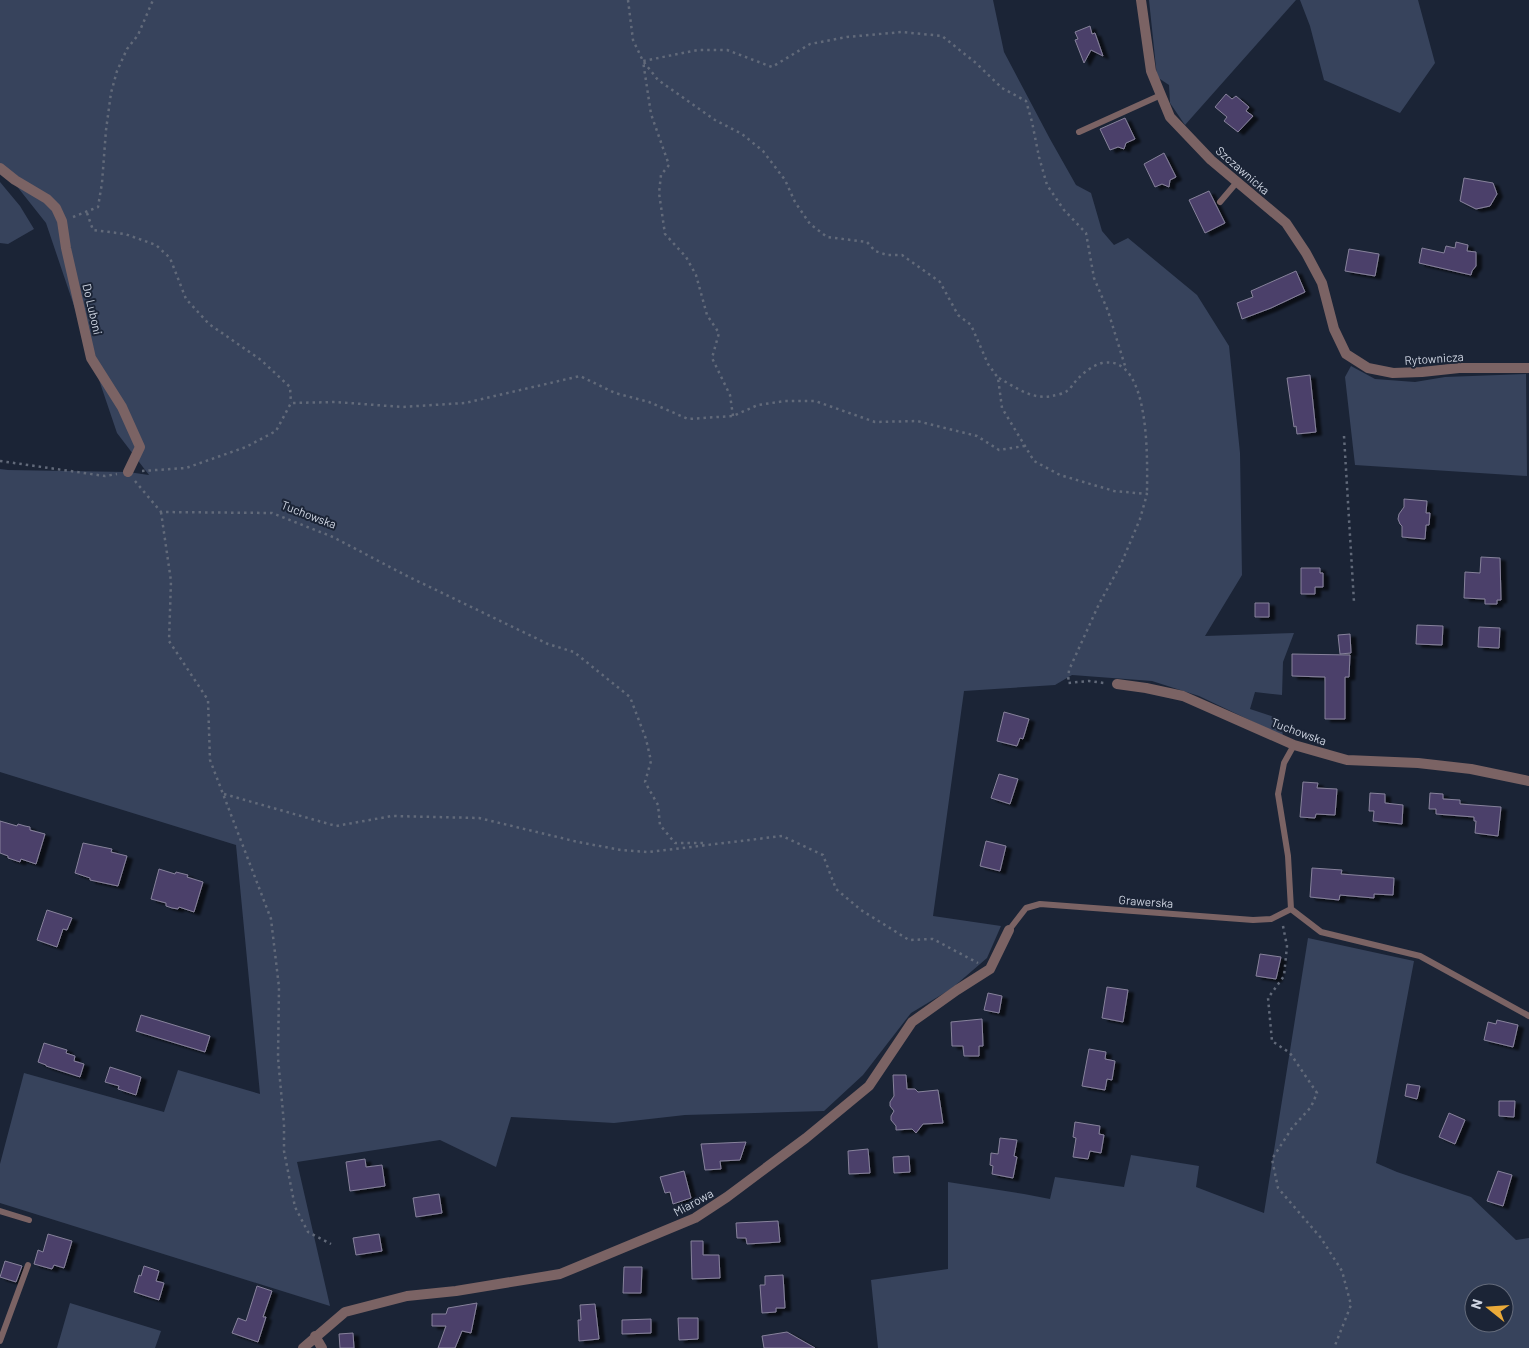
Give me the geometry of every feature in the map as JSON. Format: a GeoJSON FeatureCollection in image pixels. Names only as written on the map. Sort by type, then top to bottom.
{"type":"FeatureCollection","features":[{"type":"Feature","properties":{"kind":"street","name":"Szczawnicka"},"geometry":{"type":"LineString","coordinates":[[1141,0],[1151,71],[1170,117],[1212,160],[1286,223],[1306,253],[1322,284],[1334,329],[1346,354]]}},
{"type":"Feature","properties":{"kind":"street","name":"Do Luboni"},"geometry":{"type":"LineString","coordinates":[[0,168],[15,180],[47,199],[56,208],[62,221],[66,248],[92,358],[122,407],[140,447],[128,472]]}},
{"type":"Feature","properties":{"kind":"street","name":"Rytownicza"},"geometry":{"type":"LineString","coordinates":[[1346,354],[1368,368],[1393,373],[1459,368],[1529,368]]}},
{"type":"Feature","properties":{"kind":"street","name":"Tuchowska"},"geometry":{"type":"LineString","coordinates":[[1117,684],[1184,696],[1294,745],[1347,760],[1418,763],[1471,770],[1529,781]]}},
{"type":"Feature","properties":{"kind":"street"},"geometry":{"type":"LineString","coordinates":[[990,969],[1009,930]]}},
{"type":"Feature","properties":{"kind":"street","name":"Miarowa"},"geometry":{"type":"LineString","coordinates":[[303,1348],[345,1312],[407,1296],[456,1291],[560,1274],[695,1218],[727,1197],[806,1138],[869,1086],[912,1022],[990,969]]}},
{"type":"Feature","properties":{"kind":"street"},"geometry":{"type":"LineString","coordinates":[[315,1336],[322,1348]]}},
{"type":"Feature","properties":{"kind":"lane"},"geometry":{"type":"LineString","coordinates":[[1079,132],[1161,95]]}},
{"type":"Feature","properties":{"kind":"lane"},"geometry":{"type":"LineString","coordinates":[[1220,202],[1237,182]]}},
{"type":"Feature","properties":{"kind":"lane"},"geometry":{"type":"LineString","coordinates":[[1294,745],[1284,763],[1278,794],[1288,856],[1291,909],[1321,932],[1420,956],[1529,1016]]}},
{"type":"Feature","properties":{"kind":"lane","name":"Grawerska"},"geometry":{"type":"LineString","coordinates":[[1009,930],[1026,908],[1040,904],[1253,920],[1271,919],[1291,909]]}},
{"type":"Feature","properties":{"kind":"lane"},"geometry":{"type":"LineString","coordinates":[[0,1211],[28,1220]]}},
{"type":"Feature","properties":{"kind":"lane"},"geometry":{"type":"LineString","coordinates":[[0,1341],[28,1265]]}},
{"type":"Feature","properties":{"kind":"path"},"geometry":{"type":"LineString","coordinates":[[62,221],[87,213],[98,207],[111,93],[117,71],[127,48],[138,35],[153,0]]}},
{"type":"Feature","properties":{"kind":"path"},"geometry":{"type":"LineString","coordinates":[[628,0],[633,40],[643,61],[658,80],[715,120],[742,134],[763,151],[786,180],[795,202],[810,224],[827,238],[867,242],[875,251],[888,255],[902,255],[940,282],[958,315],[971,325],[988,364],[998,378],[1028,394],[1038,397],[1052,396],[1067,391],[1083,372],[1102,363],[1115,364],[1126,369]]}},
{"type":"Feature","properties":{"kind":"path"},"geometry":{"type":"LineString","coordinates":[[643,61],[698,50],[728,50],[772,67],[810,44],[847,37],[902,32],[942,36],[976,63],[1002,88],[1026,101],[1047,185],[1064,210],[1086,233],[1094,278],[1108,311],[1126,369],[1134,382],[1146,430],[1147,494],[1140,518],[1121,564],[1099,604],[1069,670],[1068,683],[1089,681],[1117,684]]}},
{"type":"Feature","properties":{"kind":"path"},"geometry":{"type":"LineString","coordinates":[[643,61],[651,114],[669,164],[662,175],[659,193],[665,234],[686,257],[696,275],[707,315],[719,333],[712,358],[730,395],[732,416]]}},
{"type":"Feature","properties":{"kind":"path"},"geometry":{"type":"LineString","coordinates":[[0,461],[105,476],[128,472],[186,468],[246,447],[276,431],[291,404],[290,387],[261,360],[209,324],[186,299],[170,258],[156,245],[125,234],[93,230],[87,213]]}},
{"type":"Feature","properties":{"kind":"path"},"geometry":{"type":"LineString","coordinates":[[291,404],[336,402],[402,407],[464,404],[580,376],[615,393],[649,402],[688,419],[732,416],[758,405],[785,401],[815,401],[875,422],[917,421],[977,436],[999,450],[1024,446]]}},
{"type":"Feature","properties":{"kind":"path"},"geometry":{"type":"LineString","coordinates":[[998,378],[1002,408],[1034,461],[1060,475],[1114,491],[1147,494]]}},
{"type":"Feature","properties":{"kind":"path"},"geometry":{"type":"LineString","coordinates":[[1344,436],[1354,602]]}},
{"type":"Feature","properties":{"kind":"path"},"geometry":{"type":"LineString","coordinates":[[128,472],[161,512],[171,581],[169,641],[208,700],[210,760],[271,919],[279,987],[278,1058],[284,1124],[284,1151],[295,1207],[308,1232],[331,1244]]}},
{"type":"Feature","properties":{"kind":"path","name":"Tuchowska"},"geometry":{"type":"LineString","coordinates":[[161,512],[272,513],[333,536],[407,576],[548,644],[574,652],[630,697],[646,740],[651,761],[645,782],[658,805],[660,824],[675,843],[715,844]]}},
{"type":"Feature","properties":{"kind":"path"},"geometry":{"type":"LineString","coordinates":[[224,794],[336,826],[392,816],[479,818],[578,842],[621,850],[648,852],[782,836],[822,855],[836,889],[861,910],[909,940],[933,939],[990,969]]}},
{"type":"Feature","properties":{"kind":"path"},"geometry":{"type":"LineString","coordinates":[[1281,918],[1287,946],[1284,976],[1268,998],[1272,1041],[1290,1053],[1316,1093],[1311,1107],[1292,1128],[1272,1159],[1278,1188],[1320,1238],[1342,1271],[1351,1305],[1334,1348]]}},
{"type":"Feature","properties":{"kind":"shaded area"},"geometry":{"type":"Polygon","coordinates":[[[0,0],[993,0],[1004,52],[1076,185],[1091,193],[1102,231],[1114,245],[1128,238],[1197,295],[1229,346],[1240,453],[1242,575],[1205,636],[1294,633],[1283,662],[1282,695],[1255,692],[1250,709],[1280,719],[1283,736],[1199,696],[1152,681],[1072,675],[1055,685],[964,691],[933,916],[1001,926],[987,958],[951,989],[911,1013],[863,1075],[824,1111],[685,1115],[614,1123],[511,1117],[496,1167],[440,1140],[297,1162],[330,1306],[0,1203],[0,1164],[24,1073],[164,1112],[178,1070],[260,1094],[236,845],[0,772],[0,469],[128,472],[149,475],[117,433],[46,223],[0,165],[0,0]]]}},
{"type":"Feature","properties":{"kind":"shaded area"},"geometry":{"type":"Polygon","coordinates":[[[1149,0],[1296,0],[1185,125],[1170,103],[1169,85],[1157,77],[1149,0]]]}},
{"type":"Feature","properties":{"kind":"shaded area"},"geometry":{"type":"Polygon","coordinates":[[[1300,0],[1418,0],[1435,63],[1400,113],[1324,80],[1310,26],[1300,0]]]}},
{"type":"Feature","properties":{"kind":"shaded area"},"geometry":{"type":"Polygon","coordinates":[[[0,182],[20,206],[34,229],[8,244],[0,243],[0,182]]]}},
{"type":"Feature","properties":{"kind":"shaded area"},"geometry":{"type":"Polygon","coordinates":[[[1351,366],[1375,379],[1415,382],[1445,377],[1526,374],[1527,476],[1355,465],[1345,377],[1351,366]]]}},
{"type":"Feature","properties":{"kind":"shaded area"},"geometry":{"type":"Polygon","coordinates":[[[1308,938],[1414,961],[1376,1163],[1471,1197],[1516,1240],[1529,1238],[1529,1348],[878,1348],[871,1280],[948,1269],[948,1182],[1050,1199],[1055,1177],[1124,1187],[1131,1155],[1199,1166],[1196,1187],[1264,1213],[1308,938]]]}},
{"type":"Feature","properties":{"kind":"shaded area"},"geometry":{"type":"Polygon","coordinates":[[[70,1303],[161,1331],[155,1348],[57,1348],[70,1303]]]}},
{"type":"Feature","properties":{"kind":"building"},"geometry":{"type":"Polygon","coordinates":[[[1090,26],[1092,34],[1095,33],[1103,56],[1091,50],[1084,63],[1075,40],[1078,39],[1075,32],[1090,26]]]}},
{"type":"Feature","properties":{"kind":"building"},"geometry":{"type":"Polygon","coordinates":[[[1226,94],[1232,99],[1236,96],[1249,107],[1246,111],[1253,116],[1238,132],[1224,121],[1227,117],[1215,107],[1226,94]]]}},
{"type":"Feature","properties":{"kind":"building"},"geometry":{"type":"Polygon","coordinates":[[[1125,118],[1135,139],[1126,143],[1124,149],[1118,147],[1110,150],[1100,129],[1125,118]]]}},
{"type":"Feature","properties":{"kind":"building"},"geometry":{"type":"Polygon","coordinates":[[[1164,153],[1176,177],[1170,180],[1169,187],[1162,184],[1155,187],[1144,164],[1164,153]]]}},
{"type":"Feature","properties":{"kind":"building"},"geometry":{"type":"Polygon","coordinates":[[[1464,178],[1493,183],[1497,194],[1490,206],[1476,209],[1460,201],[1464,178]]]}},
{"type":"Feature","properties":{"kind":"building"},"geometry":{"type":"Polygon","coordinates":[[[1209,191],[1225,223],[1205,233],[1189,200],[1209,191]]]}},
{"type":"Feature","properties":{"kind":"building"},"geometry":{"type":"Polygon","coordinates":[[[1456,242],[1468,245],[1467,251],[1476,252],[1476,266],[1471,275],[1419,263],[1422,248],[1444,253],[1446,246],[1455,248],[1456,242]]]}},
{"type":"Feature","properties":{"kind":"building"},"geometry":{"type":"Polygon","coordinates":[[[1349,249],[1379,254],[1375,276],[1345,271],[1349,249]]]}},
{"type":"Feature","properties":{"kind":"building"},"geometry":{"type":"Polygon","coordinates":[[[1296,271],[1305,292],[1242,319],[1237,303],[1253,297],[1251,291],[1296,271]]]}},
{"type":"Feature","properties":{"kind":"building"},"geometry":{"type":"Polygon","coordinates":[[[1310,375],[1316,432],[1297,434],[1296,426],[1294,427],[1287,378],[1310,375]]]}},
{"type":"Feature","properties":{"kind":"building"},"geometry":{"type":"Polygon","coordinates":[[[1404,499],[1427,501],[1426,513],[1430,513],[1429,525],[1426,525],[1425,539],[1402,537],[1402,526],[1398,519],[1404,507],[1404,499]]]}},
{"type":"Feature","properties":{"kind":"building"},"geometry":{"type":"Polygon","coordinates":[[[1481,557],[1500,558],[1501,600],[1497,600],[1497,604],[1485,604],[1485,599],[1464,598],[1465,572],[1480,573],[1481,557]]]}},
{"type":"Feature","properties":{"kind":"building"},"geometry":{"type":"Polygon","coordinates":[[[1301,568],[1320,568],[1320,573],[1323,573],[1323,587],[1315,587],[1315,594],[1301,594],[1301,568]]]}},
{"type":"Feature","properties":{"kind":"building"},"geometry":{"type":"Polygon","coordinates":[[[1255,603],[1269,603],[1269,617],[1255,617],[1255,603]]]}},
{"type":"Feature","properties":{"kind":"building"},"geometry":{"type":"Polygon","coordinates":[[[1417,625],[1443,626],[1442,645],[1416,644],[1417,625]]]}},
{"type":"Feature","properties":{"kind":"building"},"geometry":{"type":"Polygon","coordinates":[[[1479,627],[1500,628],[1499,648],[1478,647],[1479,627]]]}},
{"type":"Feature","properties":{"kind":"building"},"geometry":{"type":"Polygon","coordinates":[[[1350,634],[1351,653],[1340,654],[1338,635],[1350,634]]]}},
{"type":"Feature","properties":{"kind":"building"},"geometry":{"type":"Polygon","coordinates":[[[1292,654],[1350,655],[1349,677],[1345,677],[1345,719],[1325,719],[1325,677],[1292,676],[1292,654]]]}},
{"type":"Feature","properties":{"kind":"building"},"geometry":{"type":"Polygon","coordinates":[[[1004,712],[1029,719],[1023,739],[1020,738],[1017,746],[997,741],[1004,712]]]}},
{"type":"Feature","properties":{"kind":"building"},"geometry":{"type":"Polygon","coordinates":[[[999,774],[1018,779],[1010,804],[991,798],[999,774]]]}},
{"type":"Feature","properties":{"kind":"building"},"geometry":{"type":"Polygon","coordinates":[[[1303,782],[1318,783],[1317,788],[1337,789],[1335,815],[1316,814],[1315,818],[1300,817],[1303,782]]]}},
{"type":"Feature","properties":{"kind":"building"},"geometry":{"type":"Polygon","coordinates":[[[1370,793],[1385,794],[1385,803],[1403,805],[1402,824],[1373,821],[1374,811],[1369,811],[1370,793]]]}},
{"type":"Feature","properties":{"kind":"building"},"geometry":{"type":"Polygon","coordinates":[[[1430,793],[1443,794],[1443,799],[1460,800],[1460,804],[1501,807],[1498,836],[1475,833],[1476,821],[1474,821],[1474,817],[1436,814],[1436,809],[1429,809],[1430,793]]]}},
{"type":"Feature","properties":{"kind":"building"},"geometry":{"type":"Polygon","coordinates":[[[0,821],[17,826],[18,824],[30,827],[30,830],[45,834],[36,864],[21,859],[20,862],[0,853],[0,821]]]}},
{"type":"Feature","properties":{"kind":"building"},"geometry":{"type":"Polygon","coordinates":[[[986,841],[1006,846],[1000,871],[980,866],[986,841]]]}},
{"type":"Feature","properties":{"kind":"building"},"geometry":{"type":"Polygon","coordinates":[[[83,843],[112,849],[111,852],[127,856],[118,886],[90,880],[90,878],[75,873],[83,843]]]}},
{"type":"Feature","properties":{"kind":"building"},"geometry":{"type":"Polygon","coordinates":[[[1312,868],[1342,870],[1341,874],[1394,878],[1393,895],[1374,894],[1374,898],[1340,895],[1339,900],[1310,897],[1312,868]]]}},
{"type":"Feature","properties":{"kind":"building"},"geometry":{"type":"Polygon","coordinates":[[[159,869],[175,874],[176,872],[188,875],[187,877],[203,882],[194,912],[179,907],[178,909],[172,908],[166,906],[166,903],[151,899],[159,869]]]}},
{"type":"Feature","properties":{"kind":"building"},"geometry":{"type":"Polygon","coordinates":[[[47,910],[72,918],[67,930],[63,929],[57,947],[37,940],[47,910]]]}},
{"type":"Feature","properties":{"kind":"building"},"geometry":{"type":"Polygon","coordinates":[[[1260,954],[1281,957],[1276,979],[1256,976],[1260,954]]]}},
{"type":"Feature","properties":{"kind":"building"},"geometry":{"type":"Polygon","coordinates":[[[1107,987],[1128,990],[1123,1022],[1102,1018],[1107,987]]]}},
{"type":"Feature","properties":{"kind":"building"},"geometry":{"type":"Polygon","coordinates":[[[988,993],[1002,996],[999,1013],[984,1010],[988,993]]]}},
{"type":"Feature","properties":{"kind":"building"},"geometry":{"type":"Polygon","coordinates":[[[141,1015],[210,1036],[205,1052],[136,1031],[141,1015]]]}},
{"type":"Feature","properties":{"kind":"building"},"geometry":{"type":"Polygon","coordinates":[[[982,1019],[983,1046],[979,1046],[979,1056],[964,1056],[963,1046],[952,1046],[951,1022],[982,1019]]]}},
{"type":"Feature","properties":{"kind":"building"},"geometry":{"type":"Polygon","coordinates":[[[1497,1020],[1518,1025],[1513,1047],[1484,1040],[1488,1022],[1496,1024],[1497,1020]]]}},
{"type":"Feature","properties":{"kind":"building"},"geometry":{"type":"Polygon","coordinates":[[[44,1043],[67,1050],[66,1053],[75,1056],[74,1061],[84,1064],[80,1077],[38,1062],[44,1043]]]}},
{"type":"Feature","properties":{"kind":"building"},"geometry":{"type":"Polygon","coordinates":[[[1089,1049],[1106,1052],[1105,1059],[1115,1061],[1112,1080],[1107,1079],[1105,1090],[1082,1086],[1089,1049]]]}},
{"type":"Feature","properties":{"kind":"building"},"geometry":{"type":"Polygon","coordinates":[[[110,1067],[141,1077],[136,1095],[118,1089],[119,1086],[105,1082],[110,1067]]]}},
{"type":"Feature","properties":{"kind":"building"},"geometry":{"type":"Polygon","coordinates":[[[893,1075],[906,1075],[907,1089],[915,1089],[918,1092],[938,1090],[943,1123],[923,1124],[916,1133],[912,1129],[896,1130],[896,1126],[891,1120],[894,1111],[890,1106],[894,1096],[893,1075]]]}},
{"type":"Feature","properties":{"kind":"building"},"geometry":{"type":"Polygon","coordinates":[[[1407,1084],[1420,1086],[1417,1099],[1405,1096],[1407,1084]]]}},
{"type":"Feature","properties":{"kind":"building"},"geometry":{"type":"Polygon","coordinates":[[[1499,1101],[1515,1101],[1514,1117],[1499,1116],[1499,1101]]]}},
{"type":"Feature","properties":{"kind":"building"},"geometry":{"type":"Polygon","coordinates":[[[1449,1113],[1465,1120],[1455,1144],[1439,1137],[1449,1113]]]}},
{"type":"Feature","properties":{"kind":"building"},"geometry":{"type":"Polygon","coordinates":[[[1075,1122],[1100,1126],[1099,1134],[1104,1135],[1101,1153],[1090,1151],[1088,1159],[1073,1157],[1076,1138],[1073,1137],[1075,1122]]]}},
{"type":"Feature","properties":{"kind":"building"},"geometry":{"type":"Polygon","coordinates":[[[1000,1138],[1017,1140],[1014,1156],[1017,1157],[1013,1178],[992,1174],[993,1166],[990,1165],[991,1153],[998,1154],[1000,1138]]]}},
{"type":"Feature","properties":{"kind":"building"},"geometry":{"type":"Polygon","coordinates":[[[746,1142],[740,1160],[720,1161],[721,1169],[705,1170],[701,1144],[746,1142]]]}},
{"type":"Feature","properties":{"kind":"building"},"geometry":{"type":"Polygon","coordinates":[[[868,1149],[870,1173],[849,1174],[848,1151],[868,1149]]]}},
{"type":"Feature","properties":{"kind":"building"},"geometry":{"type":"Polygon","coordinates":[[[909,1156],[910,1172],[894,1173],[893,1157],[909,1156]]]}},
{"type":"Feature","properties":{"kind":"building"},"geometry":{"type":"Polygon","coordinates":[[[365,1159],[366,1167],[382,1165],[385,1186],[350,1191],[346,1162],[365,1159]]]}},
{"type":"Feature","properties":{"kind":"building"},"geometry":{"type":"Polygon","coordinates":[[[684,1171],[691,1198],[673,1204],[670,1192],[665,1193],[660,1177],[684,1171]]]}},
{"type":"Feature","properties":{"kind":"building"},"geometry":{"type":"Polygon","coordinates":[[[1498,1171],[1512,1175],[1503,1206],[1487,1201],[1498,1171]]]}},
{"type":"Feature","properties":{"kind":"building"},"geometry":{"type":"Polygon","coordinates":[[[439,1194],[442,1213],[416,1217],[413,1198],[439,1194]]]}},
{"type":"Feature","properties":{"kind":"building"},"geometry":{"type":"Polygon","coordinates":[[[778,1221],[780,1242],[747,1244],[746,1238],[737,1238],[736,1223],[778,1221]]]}},
{"type":"Feature","properties":{"kind":"building"},"geometry":{"type":"Polygon","coordinates":[[[48,1234],[72,1241],[64,1268],[54,1265],[52,1269],[34,1264],[38,1250],[43,1252],[48,1234]]]}},
{"type":"Feature","properties":{"kind":"building"},"geometry":{"type":"Polygon","coordinates":[[[379,1234],[382,1251],[356,1255],[353,1238],[379,1234]]]}},
{"type":"Feature","properties":{"kind":"building"},"geometry":{"type":"Polygon","coordinates":[[[691,1241],[703,1241],[703,1255],[719,1255],[720,1278],[692,1279],[691,1241]]]}},
{"type":"Feature","properties":{"kind":"building"},"geometry":{"type":"Polygon","coordinates":[[[5,1261],[22,1266],[16,1282],[0,1277],[5,1261]]]}},
{"type":"Feature","properties":{"kind":"building"},"geometry":{"type":"Polygon","coordinates":[[[144,1266],[159,1271],[156,1281],[164,1283],[159,1300],[134,1292],[144,1266]]]}},
{"type":"Feature","properties":{"kind":"building"},"geometry":{"type":"Polygon","coordinates":[[[624,1267],[642,1267],[641,1293],[623,1293],[624,1267]]]}},
{"type":"Feature","properties":{"kind":"building"},"geometry":{"type":"Polygon","coordinates":[[[783,1275],[785,1308],[776,1308],[776,1312],[762,1313],[760,1285],[765,1285],[765,1276],[783,1275]]]}},
{"type":"Feature","properties":{"kind":"building"},"geometry":{"type":"Polygon","coordinates":[[[257,1286],[272,1291],[263,1317],[266,1317],[258,1342],[232,1333],[238,1318],[246,1321],[257,1286]]]}},
{"type":"Feature","properties":{"kind":"building"},"geometry":{"type":"Polygon","coordinates":[[[477,1303],[471,1333],[462,1331],[455,1348],[438,1348],[446,1326],[432,1326],[432,1314],[446,1314],[448,1308],[477,1303]]]}},
{"type":"Feature","properties":{"kind":"building"},"geometry":{"type":"Polygon","coordinates":[[[595,1304],[599,1339],[579,1341],[578,1320],[581,1320],[580,1305],[595,1304]]]}},
{"type":"Feature","properties":{"kind":"building"},"geometry":{"type":"Polygon","coordinates":[[[678,1318],[698,1318],[698,1339],[679,1340],[678,1318]]]}},
{"type":"Feature","properties":{"kind":"building"},"geometry":{"type":"Polygon","coordinates":[[[651,1319],[651,1333],[622,1334],[622,1320],[651,1319]]]}},
{"type":"Feature","properties":{"kind":"building"},"geometry":{"type":"Polygon","coordinates":[[[787,1332],[815,1348],[764,1348],[762,1336],[787,1332]]]}},
{"type":"Feature","properties":{"kind":"building"},"geometry":{"type":"Polygon","coordinates":[[[353,1333],[354,1348],[340,1348],[339,1334],[353,1333]]]}}]}
